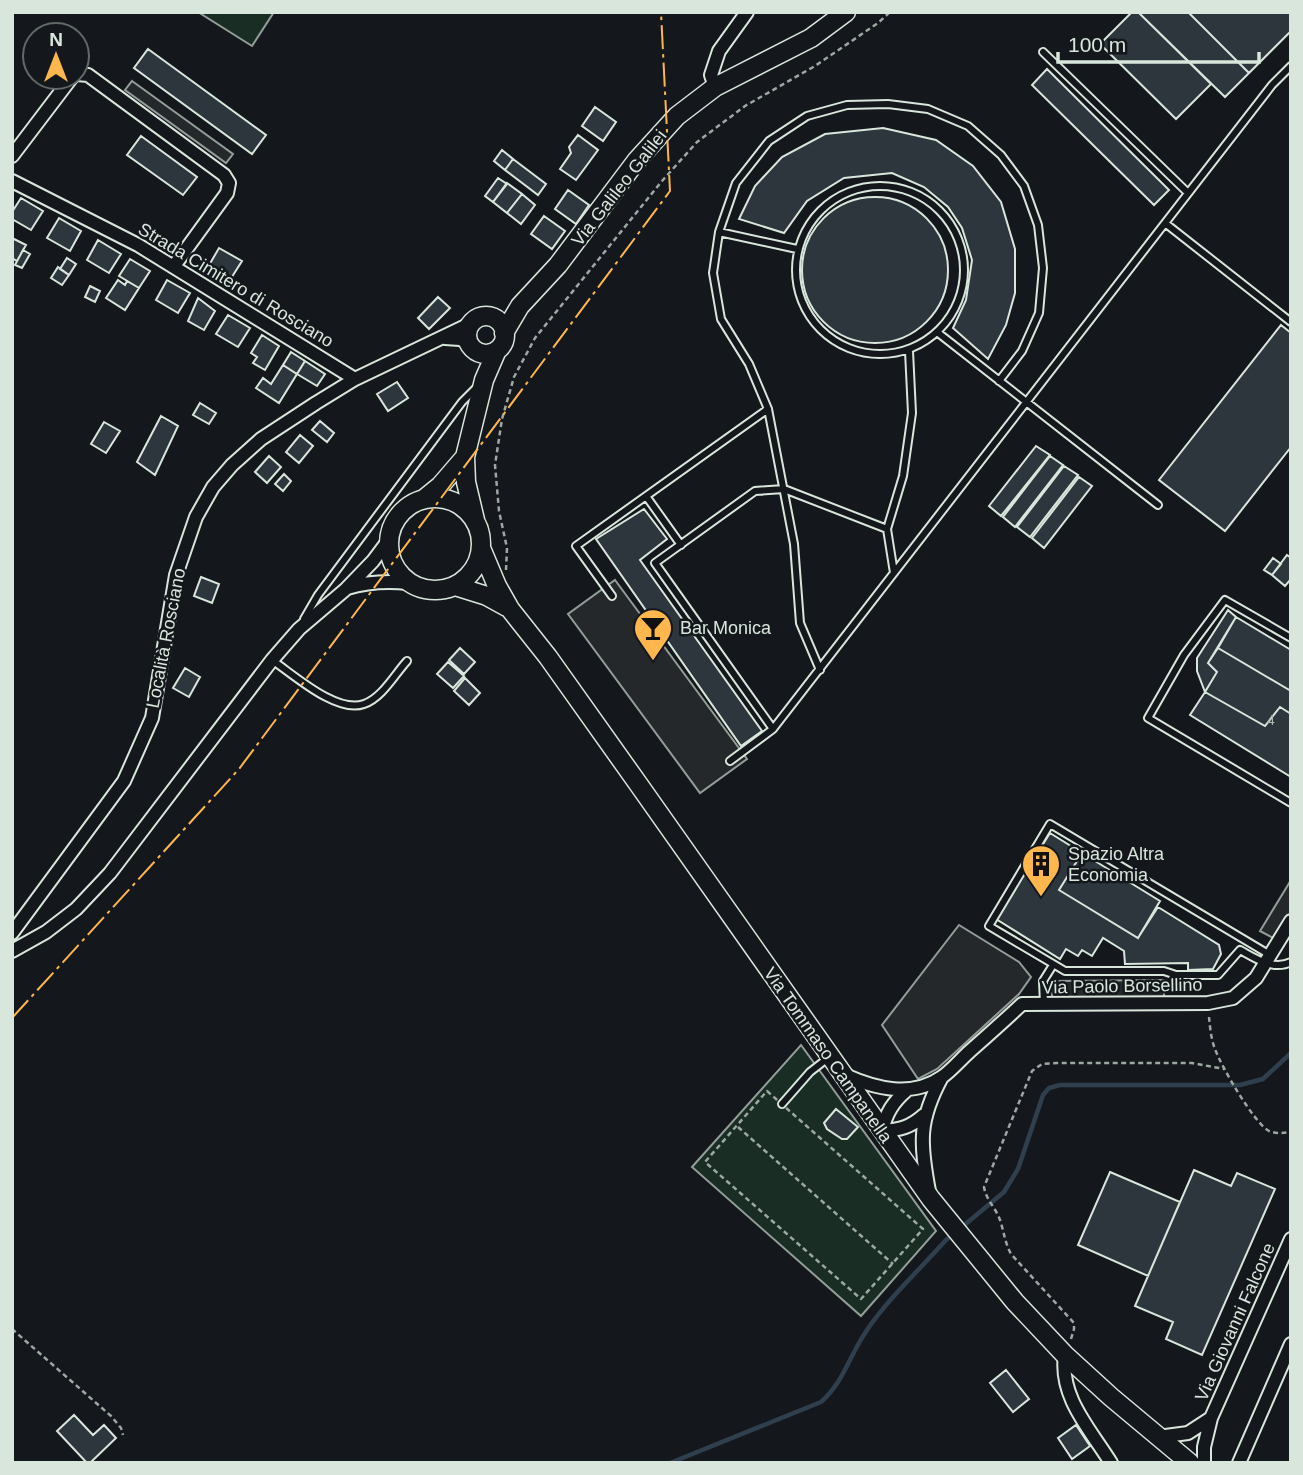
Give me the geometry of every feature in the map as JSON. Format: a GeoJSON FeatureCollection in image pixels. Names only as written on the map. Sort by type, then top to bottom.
{"type":"FeatureCollection","features":[{"type":"Feature","properties":{"kind":"main road","name":"Via Galileo Galilei"},"geometry":{"type":"LineString","coordinates":[[520,306],[558,265],[637,160],[677,116],[715,87],[811,38],[846,12]]}},
{"type":"Feature","properties":{"kind":"main road"},"geometry":{"type":"LineString","coordinates":[[484,380],[467,337],[470,324],[520,306]]}},
{"type":"Feature","properties":{"kind":"main road"},"geometry":{"type":"LineString","coordinates":[[475,520],[453,501],[434,498],[415,502],[399,514],[388,541],[395,569],[408,583],[436,591],[455,586],[470,575],[476,566],[481,548],[479,529],[466,482],[465,457],[484,380],[520,306]]}},
{"type":"Feature","properties":{"kind":"main road"},"geometry":{"type":"LineString","coordinates":[[487,316],[499,321],[505,333]]}},
{"type":"Feature","properties":{"kind":"main road"},"geometry":{"type":"LineString","coordinates":[[473,348],[491,353],[497,350]]}},
{"type":"Feature","properties":{"kind":"main road"},"geometry":{"type":"LineString","coordinates":[[424,499],[440,486],[465,457]]}},
{"type":"Feature","properties":{"kind":"main road","name":"Via Tommaso Campanella"},"geometry":{"type":"LineString","coordinates":[[481,548],[496,586],[510,609],[632,774],[931,1199],[1015,1302],[1065,1355],[1190,1463]]}},
{"type":"Feature","properties":{"kind":"main road","name":"Via Tommaso Campanella"},"geometry":{"type":"LineString","coordinates":[[455,586],[487,596],[510,609]]}},
{"type":"Feature","properties":{"kind":"street"},"geometry":{"type":"LineString","coordinates":[[715,87],[711,75],[719,51],[747,12]]}},
{"type":"Feature","properties":{"kind":"street"},"geometry":{"type":"LineString","coordinates":[[91,77],[224,175],[229,183],[227,193],[174,266]]}},
{"type":"Feature","properties":{"kind":"street"},"geometry":{"type":"LineString","coordinates":[[12,156],[61,91]]}},
{"type":"Feature","properties":{"kind":"street","name":"Strada Cimitero di Rosciano"},"geometry":{"type":"LineString","coordinates":[[12,181],[107,228],[174,266],[355,379]]}},
{"type":"Feature","properties":{"kind":"street"},"geometry":{"type":"LineString","coordinates":[[355,379],[470,324]]}},
{"type":"Feature","properties":{"kind":"street"},"geometry":{"type":"LineString","coordinates":[[441,338],[460,339],[473,348]]}},
{"type":"Feature","properties":{"kind":"street","name":"Località Rosciano"},"geometry":{"type":"LineString","coordinates":[[12,933],[124,781],[152,718],[176,575],[196,517],[213,487],[232,465],[261,439],[355,379]]}},
{"type":"Feature","properties":{"kind":"street"},"geometry":{"type":"LineString","coordinates":[[12,951],[46,932],[76,909],[110,873],[272,660],[299,629],[346,589],[388,541]]}},
{"type":"Feature","properties":{"kind":"street"},"geometry":{"type":"LineString","coordinates":[[346,589],[361,584],[388,581],[408,583]]}},
{"type":"Feature","properties":{"kind":"street","name":"Via Paolo Borsellino"},"geometry":{"type":"LineString","coordinates":[[841,1073],[864,1084],[885,1089],[907,1090],[924,1086],[942,1077],[1022,1004],[1208,1003],[1233,998],[1256,978],[1291,921]]}},
{"type":"Feature","properties":{"kind":"street","name":"Via Paolo Borsellino"},"geometry":{"type":"LineString","coordinates":[[931,1199],[922,1141],[924,1115],[942,1077]]}},
{"type":"Feature","properties":{"kind":"street"},"geometry":{"type":"LineString","coordinates":[[907,1090],[894,1102],[885,1116],[882,1131],[912,1125],[924,1115]]}},
{"type":"Feature","properties":{"kind":"street","name":"Via Giovanni Falcone"},"geometry":{"type":"LineString","coordinates":[[1204,1463],[1204,1447],[1212,1418],[1286,1263],[1291,1239]]}},
{"type":"Feature","properties":{"kind":"street"},"geometry":{"type":"LineString","coordinates":[[1238,1461],[1291,1344]]}},
{"type":"Feature","properties":{"kind":"street"},"geometry":{"type":"LineString","coordinates":[[1065,1355],[1065,1385],[1073,1403],[1111,1463]]}},
{"type":"Feature","properties":{"kind":"street","name":"Via Giovanni Falcone"},"geometry":{"type":"LineString","coordinates":[[1158,1437],[1188,1433],[1212,1418]]}},
{"type":"Feature","properties":{"kind":"lane"},"geometry":{"type":"LineString","coordinates":[[1043,52],[1188,193]]}},
{"type":"Feature","properties":{"kind":"lane"},"geometry":{"type":"LineString","coordinates":[[730,761],[773,729],[1272,85],[1291,66]]}},
{"type":"Feature","properties":{"kind":"lane"},"geometry":{"type":"LineString","coordinates":[[820,670],[800,623],[799,588],[785,489],[768,409],[749,364],[721,320],[713,273],[719,232],[736,183],[769,141],[807,116],[847,106],[888,104],[928,110],[968,126],[1001,155],[1024,186],[1038,225],[1044,268],[1039,313],[1022,351],[999,381]]}},
{"type":"Feature","properties":{"kind":"lane"},"geometry":{"type":"LineString","coordinates":[[893,185],[929,200],[955,229],[966,267],[960,302],[937,332],[909,351],[878,356],[844,348],[812,323],[796,291],[797,249],[814,215],[850,189],[893,185]]}},
{"type":"Feature","properties":{"kind":"lane"},"geometry":{"type":"LineString","coordinates":[[1165,223],[1291,322]]}},
{"type":"Feature","properties":{"kind":"lane"},"geometry":{"type":"LineString","coordinates":[[719,232],[797,249]]}},
{"type":"Feature","properties":{"kind":"lane"},"geometry":{"type":"LineString","coordinates":[[937,332],[1158,505]]}},
{"type":"Feature","properties":{"kind":"lane"},"geometry":{"type":"LineString","coordinates":[[894,572],[887,528],[903,476],[912,413],[909,351]]}},
{"type":"Feature","properties":{"kind":"lane"},"geometry":{"type":"LineString","coordinates":[[299,629],[318,595],[462,402],[484,380]]}},
{"type":"Feature","properties":{"kind":"lane"},"geometry":{"type":"LineString","coordinates":[[612,596],[576,545],[768,409]]}},
{"type":"Feature","properties":{"kind":"lane"},"geometry":{"type":"LineString","coordinates":[[773,729],[654,563],[755,491],[785,489],[887,528]]}},
{"type":"Feature","properties":{"kind":"lane"},"geometry":{"type":"LineString","coordinates":[[646,496],[681,545]]}},
{"type":"Feature","properties":{"kind":"lane"},"geometry":{"type":"LineString","coordinates":[[1291,638],[1225,600],[1184,655],[1148,718],[1291,803]]}},
{"type":"Feature","properties":{"kind":"lane"},"geometry":{"type":"LineString","coordinates":[[272,660],[336,703],[349,706],[364,704],[376,696],[407,661]]}},
{"type":"Feature","properties":{"kind":"lane"},"geometry":{"type":"LineString","coordinates":[[1268,959],[1050,824],[989,926],[1065,971],[1164,971],[1176,975],[1218,975],[1240,950],[1284,965],[1291,962]]}},
{"type":"Feature","properties":{"kind":"lane"},"geometry":{"type":"LineString","coordinates":[[1044,1004],[1044,981],[1053,965]]}},
{"type":"Feature","properties":{"kind":"lane"},"geometry":{"type":"LineString","coordinates":[[782,1104],[810,1072],[830,1057]]}},
{"type":"Feature","properties":{"kind":"path"},"geometry":{"type":"LineString","coordinates":[[505,577],[508,566],[507,548],[499,511],[495,465],[502,419],[514,377],[536,338],[662,181],[697,142],[745,106],[815,66],[890,12]]}},
{"type":"Feature","properties":{"kind":"path"},"geometry":{"type":"LineString","coordinates":[[1208,1003],[1214,1048],[1224,1069],[1260,1123],[1279,1133],[1291,1132]]}},
{"type":"Feature","properties":{"kind":"path"},"geometry":{"type":"LineString","coordinates":[[1073,1338],[1074,1323],[1006,1245],[998,1214],[985,1194],[984,1187],[1032,1071],[1042,1064],[1192,1063],[1224,1069]]}},
{"type":"Feature","properties":{"kind":"path"},"geometry":{"type":"LineString","coordinates":[[767,1091],[923,1229],[861,1299],[705,1162],[736,1126],[767,1091]]}},
{"type":"Feature","properties":{"kind":"path"},"geometry":{"type":"LineString","coordinates":[[736,1126],[892,1264]]}},
{"type":"Feature","properties":{"kind":"path"},"geometry":{"type":"LineString","coordinates":[[12,1329],[111,1416],[123,1435]]}},
{"type":"Feature","properties":{"kind":"green space"},"geometry":{"type":"Polygon","coordinates":[[[198,12],[274,12],[252,46],[198,12]]]}},
{"type":"Feature","properties":{"kind":"green space"},"geometry":{"type":"Polygon","coordinates":[[[801,1045],[936,1231],[861,1316],[692,1167],[801,1045]]]}},
{"type":"Feature","properties":{"kind":"shaded area"},"geometry":{"type":"Polygon","coordinates":[[[132,81],[233,154],[226,163],[125,90],[132,81]]]}},
{"type":"Feature","properties":{"kind":"shaded area"},"geometry":{"type":"Polygon","coordinates":[[[615,580],[747,759],[700,793],[568,614],[615,580]]]}},
{"type":"Feature","properties":{"kind":"shaded area"},"geometry":{"type":"Polygon","coordinates":[[[1291,880],[1291,921],[1279,941],[1260,931],[1291,880]]]}},
{"type":"Feature","properties":{"kind":"shaded area"},"geometry":{"type":"Polygon","coordinates":[[[959,925],[1019,962],[1031,977],[1019,994],[937,1069],[918,1079],[882,1025],[959,925]]]}},
{"type":"Feature","properties":{"kind":"shaded area"},"geometry":{"type":"Polygon","coordinates":[[[1164,980],[1164,1003],[1052,1004],[1052,981],[1164,980]]]}},
{"type":"Feature","properties":{"kind":"building"},"geometry":{"type":"Polygon","coordinates":[[[1132,12],[1138,12],[1211,84],[1176,119],[1100,44],[1132,12]]]}},
{"type":"Feature","properties":{"kind":"building"},"geometry":{"type":"Polygon","coordinates":[[[1138,12],[1188,12],[1249,73],[1225,97],[1138,12]]]}},
{"type":"Feature","properties":{"kind":"building"},"geometry":{"type":"Polygon","coordinates":[[[1188,12],[1291,12],[1291,31],[1249,73],[1188,12]]]}},
{"type":"Feature","properties":{"kind":"building"},"geometry":{"type":"Polygon","coordinates":[[[148,49],[266,135],[252,154],[134,68],[148,49]]]}},
{"type":"Feature","properties":{"kind":"building"},"geometry":{"type":"Polygon","coordinates":[[[1047,69],[1169,190],[1154,205],[1032,85],[1047,69]]]}},
{"type":"Feature","properties":{"kind":"building"},"geometry":{"type":"Polygon","coordinates":[[[595,107],[616,122],[603,141],[582,126],[595,107]]]}},
{"type":"Feature","properties":{"kind":"building"},"geometry":{"type":"Polygon","coordinates":[[[883,128],[936,140],[973,166],[1001,202],[1015,249],[1015,293],[1006,325],[988,359],[953,328],[966,300],[972,260],[962,228],[948,207],[924,187],[892,173],[844,178],[807,201],[784,233],[739,219],[755,186],[782,157],[825,134],[883,128]]]}},
{"type":"Feature","properties":{"kind":"building"},"geometry":{"type":"Polygon","coordinates":[[[578,135],[598,150],[576,180],[560,169],[571,153],[569,147],[578,135]]]}},
{"type":"Feature","properties":{"kind":"building"},"geometry":{"type":"Polygon","coordinates":[[[141,136],[197,177],[183,195],[127,155],[141,136]]]}},
{"type":"Feature","properties":{"kind":"building"},"geometry":{"type":"Polygon","coordinates":[[[502,150],[513,159],[505,170],[494,161],[502,150]]]}},
{"type":"Feature","properties":{"kind":"building"},"geometry":{"type":"Polygon","coordinates":[[[513,159],[546,184],[538,195],[505,170],[513,159]]]}},
{"type":"Feature","properties":{"kind":"building"},"geometry":{"type":"Polygon","coordinates":[[[498,178],[507,184],[493,202],[485,196],[498,178]]]}},
{"type":"Feature","properties":{"kind":"building"},"geometry":{"type":"Polygon","coordinates":[[[507,183],[522,194],[507,213],[493,202],[507,183]]]}},
{"type":"Feature","properties":{"kind":"building"},"geometry":{"type":"Polygon","coordinates":[[[568,190],[589,205],[576,224],[555,209],[568,190]]]}},
{"type":"Feature","properties":{"kind":"building"},"geometry":{"type":"Polygon","coordinates":[[[522,194],[535,205],[521,224],[507,213],[522,194]]]}},
{"type":"Feature","properties":{"kind":"building"},"geometry":{"type":"Polygon","coordinates":[[[875,197],[903,203],[926,219],[942,242],[948,270],[942,298],[926,321],[903,337],[875,343],[847,337],[824,321],[808,298],[802,270],[808,242],[824,219],[847,203],[875,197]]]}},
{"type":"Feature","properties":{"kind":"building"},"geometry":{"type":"Polygon","coordinates":[[[21,198],[43,211],[31,230],[12,219],[12,212],[21,198]]]}},
{"type":"Feature","properties":{"kind":"building"},"geometry":{"type":"Polygon","coordinates":[[[544,216],[565,231],[552,249],[531,234],[544,216]]]}},
{"type":"Feature","properties":{"kind":"building"},"geometry":{"type":"Polygon","coordinates":[[[59,218],[81,231],[70,251],[47,238],[59,218]]]}},
{"type":"Feature","properties":{"kind":"building"},"geometry":{"type":"Polygon","coordinates":[[[12,238],[26,245],[17,261],[12,258],[12,238]]]}},
{"type":"Feature","properties":{"kind":"building"},"geometry":{"type":"Polygon","coordinates":[[[98,240],[121,254],[109,273],[87,260],[98,240]]]}},
{"type":"Feature","properties":{"kind":"building"},"geometry":{"type":"Polygon","coordinates":[[[219,248],[242,261],[230,280],[208,267],[219,248]]]}},
{"type":"Feature","properties":{"kind":"building"},"geometry":{"type":"Polygon","coordinates":[[[23,250],[30,254],[22,268],[15,265],[23,250]]]}},
{"type":"Feature","properties":{"kind":"building"},"geometry":{"type":"Polygon","coordinates":[[[67,258],[76,264],[69,275],[60,269],[67,258]]]}},
{"type":"Feature","properties":{"kind":"building"},"geometry":{"type":"Polygon","coordinates":[[[130,259],[150,271],[139,288],[119,276],[130,259]]]}},
{"type":"Feature","properties":{"kind":"building"},"geometry":{"type":"Polygon","coordinates":[[[58,267],[69,275],[62,285],[51,278],[58,267]]]}},
{"type":"Feature","properties":{"kind":"building"},"geometry":{"type":"Polygon","coordinates":[[[118,280],[125,285],[127,281],[139,288],[125,310],[106,298],[118,280]]]}},
{"type":"Feature","properties":{"kind":"building"},"geometry":{"type":"Polygon","coordinates":[[[167,280],[190,293],[178,313],[156,300],[167,280]]]}},
{"type":"Feature","properties":{"kind":"building"},"geometry":{"type":"Polygon","coordinates":[[[90,286],[100,291],[95,302],[85,297],[90,286]]]}},
{"type":"Feature","properties":{"kind":"building"},"geometry":{"type":"Polygon","coordinates":[[[438,297],[450,308],[429,329],[418,318],[438,297]]]}},
{"type":"Feature","properties":{"kind":"building"},"geometry":{"type":"Polygon","coordinates":[[[198,298],[215,311],[204,330],[188,321],[198,298]]]}},
{"type":"Feature","properties":{"kind":"building"},"geometry":{"type":"Polygon","coordinates":[[[228,315],[250,328],[238,347],[216,334],[228,315]]]}},
{"type":"Feature","properties":{"kind":"building"},"geometry":{"type":"Polygon","coordinates":[[[1281,325],[1291,333],[1291,447],[1225,531],[1159,480],[1281,325]]]}},
{"type":"Feature","properties":{"kind":"building"},"geometry":{"type":"Polygon","coordinates":[[[262,335],[279,346],[265,370],[253,363],[257,357],[251,353],[262,335]]]}},
{"type":"Feature","properties":{"kind":"building"},"geometry":{"type":"Polygon","coordinates":[[[291,352],[305,361],[297,374],[283,365],[291,352]]]}},
{"type":"Feature","properties":{"kind":"building"},"geometry":{"type":"Polygon","coordinates":[[[305,361],[325,374],[317,386],[297,374],[305,361]]]}},
{"type":"Feature","properties":{"kind":"building"},"geometry":{"type":"Polygon","coordinates":[[[283,365],[297,374],[279,403],[256,388],[263,378],[271,384],[283,365]]]}},
{"type":"Feature","properties":{"kind":"building"},"geometry":{"type":"Polygon","coordinates":[[[397,382],[408,398],[388,411],[377,394],[397,382]]]}},
{"type":"Feature","properties":{"kind":"building"},"geometry":{"type":"Polygon","coordinates":[[[200,403],[216,413],[209,424],[193,415],[200,403]]]}},
{"type":"Feature","properties":{"kind":"building"},"geometry":{"type":"Polygon","coordinates":[[[161,416],[178,426],[155,475],[137,462],[161,416]]]}},
{"type":"Feature","properties":{"kind":"building"},"geometry":{"type":"Polygon","coordinates":[[[320,421],[334,433],[327,442],[312,430],[320,421]]]}},
{"type":"Feature","properties":{"kind":"building"},"geometry":{"type":"Polygon","coordinates":[[[104,422],[120,431],[106,453],[91,444],[104,422]]]}},
{"type":"Feature","properties":{"kind":"building"},"geometry":{"type":"Polygon","coordinates":[[[300,435],[313,446],[299,463],[286,452],[300,435]]]}},
{"type":"Feature","properties":{"kind":"building"},"geometry":{"type":"Polygon","coordinates":[[[1036,446],[1050,455],[1001,516],[989,506],[1036,446]]]}},
{"type":"Feature","properties":{"kind":"building"},"geometry":{"type":"Polygon","coordinates":[[[269,456],[281,467],[267,483],[255,472],[269,456]]]}},
{"type":"Feature","properties":{"kind":"building"},"geometry":{"type":"Polygon","coordinates":[[[1050,456],[1063,465],[1015,527],[1003,517],[1050,456]]]}},
{"type":"Feature","properties":{"kind":"building"},"geometry":{"type":"Polygon","coordinates":[[[1064,466],[1078,475],[1030,537],[1017,527],[1064,466]]]}},
{"type":"Feature","properties":{"kind":"building"},"geometry":{"type":"Polygon","coordinates":[[[284,474],[291,481],[283,491],[275,484],[284,474]]]}},
{"type":"Feature","properties":{"kind":"building"},"geometry":{"type":"Polygon","coordinates":[[[1079,477],[1092,486],[1044,548],[1032,538],[1079,477]]]}},
{"type":"Feature","properties":{"kind":"building"},"geometry":{"type":"Polygon","coordinates":[[[644,509],[667,539],[640,560],[762,731],[741,746],[596,539],[644,509]]]}},
{"type":"Feature","properties":{"kind":"building"},"geometry":{"type":"Polygon","coordinates":[[[1287,555],[1291,558],[1291,579],[1285,586],[1272,575],[1287,555]]]}},
{"type":"Feature","properties":{"kind":"building"},"geometry":{"type":"Polygon","coordinates":[[[1273,558],[1281,564],[1272,575],[1264,570],[1273,558]]]}},
{"type":"Feature","properties":{"kind":"building"},"geometry":{"type":"Polygon","coordinates":[[[201,577],[219,584],[212,603],[194,596],[201,577]]]}},
{"type":"Feature","properties":{"kind":"building"},"geometry":{"type":"Polygon","coordinates":[[[1228,610],[1236,617],[1208,663],[1217,672],[1205,692],[1197,671],[1197,658],[1228,610]]]}},
{"type":"Feature","properties":{"kind":"building"},"geometry":{"type":"Polygon","coordinates":[[[1236,617],[1291,650],[1291,691],[1218,648],[1236,617]]]}},
{"type":"Feature","properties":{"kind":"building"},"geometry":{"type":"Polygon","coordinates":[[[460,648],[475,662],[464,674],[449,660],[460,648]]]}},
{"type":"Feature","properties":{"kind":"building"},"geometry":{"type":"Polygon","coordinates":[[[1218,648],[1291,691],[1291,714],[1280,707],[1265,726],[1205,692],[1217,672],[1208,663],[1218,648]]]}},
{"type":"Feature","properties":{"kind":"building"},"geometry":{"type":"Polygon","coordinates":[[[448,662],[464,676],[453,688],[437,674],[448,662]]]}},
{"type":"Feature","properties":{"kind":"building"},"geometry":{"type":"Polygon","coordinates":[[[185,668],[200,677],[189,697],[173,688],[185,668]]]}},
{"type":"Feature","properties":{"kind":"building"},"geometry":{"type":"Polygon","coordinates":[[[465,678],[480,693],[469,705],[454,691],[465,678]]]}},
{"type":"Feature","properties":{"kind":"building"},"geometry":{"type":"Polygon","coordinates":[[[1205,692],[1265,726],[1280,707],[1291,714],[1291,777],[1190,715],[1205,692]]]}},
{"type":"Feature","properties":{"kind":"building","name":"Spazio Altra Economia"},"geometry":{"type":"Polygon","coordinates":[[[1050,833],[1082,853],[1059,890],[1138,938],[1158,907],[1219,945],[1221,954],[1213,969],[1188,970],[1188,963],[1125,964],[1124,951],[1103,938],[1092,956],[1082,950],[1078,956],[1066,949],[1060,959],[996,919],[1050,833]]]}},
{"type":"Feature","properties":{"kind":"building"},"geometry":{"type":"Polygon","coordinates":[[[1082,853],[1160,901],[1138,938],[1059,890],[1082,853]]]}},
{"type":"Feature","properties":{"kind":"building"},"geometry":{"type":"Polygon","coordinates":[[[836,1109],[858,1127],[847,1139],[842,1139],[827,1129],[824,1123],[836,1109]]]}},
{"type":"Feature","properties":{"kind":"building"},"geometry":{"type":"Polygon","coordinates":[[[1194,1170],[1231,1186],[1237,1173],[1275,1189],[1202,1355],[1166,1339],[1173,1322],[1135,1306],[1194,1170]]]}},
{"type":"Feature","properties":{"kind":"building"},"geometry":{"type":"Polygon","coordinates":[[[1110,1172],[1180,1202],[1148,1276],[1078,1245],[1110,1172]]]}},
{"type":"Feature","properties":{"kind":"building"},"geometry":{"type":"Polygon","coordinates":[[[1006,1370],[1029,1399],[1013,1412],[990,1383],[1006,1370]]]}},
{"type":"Feature","properties":{"kind":"building"},"geometry":{"type":"Polygon","coordinates":[[[74,1415],[93,1435],[104,1425],[116,1438],[90,1463],[57,1431],[74,1415]]]}},
{"type":"Feature","properties":{"kind":"building"},"geometry":{"type":"Polygon","coordinates":[[[1076,1425],[1090,1446],[1072,1459],[1058,1438],[1076,1425]]]}},
{"type":"Feature","properties":{"kind":"waterway"},"geometry":{"type":"LineString","coordinates":[[962,1227],[1004,1192],[1018,1169],[1043,1095],[1049,1088],[1060,1085],[1240,1085],[1263,1079],[1291,1053]]}},
{"type":"Feature","properties":{"kind":"waterway"},"geometry":{"type":"LineString","coordinates":[[670,1463],[821,1402],[836,1386],[875,1318],[955,1233]]}},
{"type":"Feature","properties":{"kind":"power"},"geometry":{"type":"LineString","coordinates":[[12,1018],[239,769],[670,191],[661,12]]}},
{"type":"Feature","properties":{"kind":"place","name":"Bar Monica"},"geometry":{"type":"Point","coordinates":[653,662]}},
{"type":"Feature","properties":{"kind":"place","name":"Spazio Altra Economia"},"geometry":{"type":"Point","coordinates":[1041,898]}}]}
